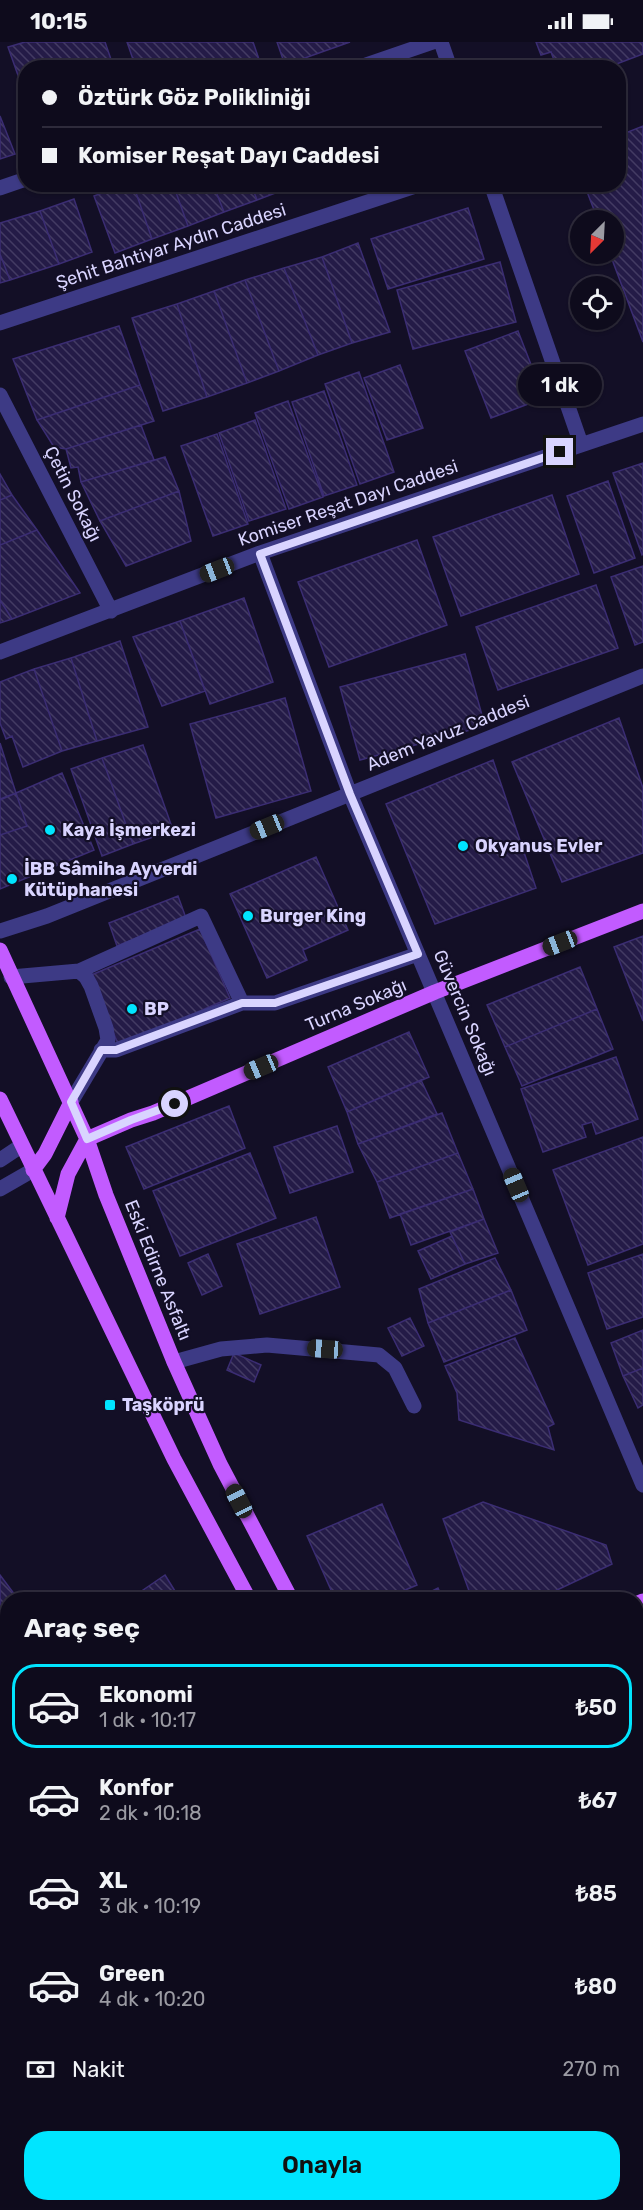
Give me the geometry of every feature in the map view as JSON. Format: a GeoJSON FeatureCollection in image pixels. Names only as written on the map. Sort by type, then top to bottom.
{"type":"FeatureCollection","features":[{"type":"Feature","properties":{"kind":"main road","name":"Turna Sokağı"},"geometry":{"type":"LineString","coordinates":[[87,1139],[435,992],[643,911]]}},
{"type":"Feature","properties":{"kind":"main road","name":"Eski Edirne Asfaltı"},"geometry":{"type":"LineString","coordinates":[[0,950],[87,1139],[106,1195],[174,1362],[220,1464],[287,1592]]}},
{"type":"Feature","properties":{"kind":"main road"},"geometry":{"type":"LineString","coordinates":[[0,1099],[174,1459],[245,1592]]}},
{"type":"Feature","properties":{"kind":"main road"},"geometry":{"type":"LineString","coordinates":[[33,1170],[45,1154],[71,1102]]}},
{"type":"Feature","properties":{"kind":"main road"},"geometry":{"type":"LineString","coordinates":[[57,1218],[68,1174],[87,1139]]}},
{"type":"Feature","properties":{"kind":"street"},"geometry":{"type":"LineString","coordinates":[[380,60],[433,42]]}},
{"type":"Feature","properties":{"kind":"street"},"geometry":{"type":"LineString","coordinates":[[441,42],[447,60]]}},
{"type":"Feature","properties":{"kind":"street"},"geometry":{"type":"LineString","coordinates":[[0,188],[18,182]]}},
{"type":"Feature","properties":{"kind":"street","name":"Şehit Bahtiyar Aydın Caddesi"},"geometry":{"type":"LineString","coordinates":[[0,323],[398,192]]}},
{"type":"Feature","properties":{"kind":"street"},"geometry":{"type":"LineString","coordinates":[[494,192],[581,444]]}},
{"type":"Feature","properties":{"kind":"street","name":"Çetin Sokağı"},"geometry":{"type":"LineString","coordinates":[[0,394],[111,611]]}},
{"type":"Feature","properties":{"kind":"street","name":"Komiser Reşat Dayı Caddesi"},"geometry":{"type":"LineString","coordinates":[[0,652],[260,554],[643,423]]}},
{"type":"Feature","properties":{"kind":"street","name":"Güvercin Sokağı"},"geometry":{"type":"LineString","coordinates":[[260,554],[350,794],[643,1485]]}},
{"type":"Feature","properties":{"kind":"street","name":"Adem Yavuz Caddesi"},"geometry":{"type":"LineString","coordinates":[[0,931],[47,916],[643,676]]}},
{"type":"Feature","properties":{"kind":"street"},"geometry":{"type":"LineString","coordinates":[[11,976],[79,971],[201,916],[242,1003]]}},
{"type":"Feature","properties":{"kind":"street"},"geometry":{"type":"LineString","coordinates":[[101,1050],[116,1050],[242,1003],[275,1003],[418,954]]}},
{"type":"Feature","properties":{"kind":"street"},"geometry":{"type":"LineString","coordinates":[[71,1102],[108,1040],[91,986],[86,976],[79,971]]}},
{"type":"Feature","properties":{"kind":"street"},"geometry":{"type":"LineString","coordinates":[[0,1160],[21,1146]]}},
{"type":"Feature","properties":{"kind":"street"},"geometry":{"type":"LineString","coordinates":[[0,1189],[33,1170]]}},
{"type":"Feature","properties":{"kind":"street"},"geometry":{"type":"LineString","coordinates":[[174,1362],[221,1349],[267,1345],[379,1355],[395,1368],[414,1406]]}},
{"type":"Feature","properties":{"kind":"building"},"geometry":{"type":"Polygon","coordinates":[[[25,42],[105,42],[111,60],[18,60],[18,75],[8,47],[25,42]]]}},
{"type":"Feature","properties":{"kind":"building"},"geometry":{"type":"Polygon","coordinates":[[[127,42],[253,42],[259,60],[133,60],[127,42]]]}},
{"type":"Feature","properties":{"kind":"building"},"geometry":{"type":"Polygon","coordinates":[[[277,42],[350,42],[299,60],[283,60],[277,42]]]}},
{"type":"Feature","properties":{"kind":"building"},"geometry":{"type":"Polygon","coordinates":[[[536,42],[643,42],[643,54],[626,60],[554,60],[551,52],[541,55],[536,42]]]}},
{"type":"Feature","properties":{"kind":"building"},"geometry":{"type":"Polygon","coordinates":[[[0,116],[15,154],[0,159],[0,116]]]}},
{"type":"Feature","properties":{"kind":"building"},"geometry":{"type":"Polygon","coordinates":[[[643,126],[643,342],[624,291],[624,276],[618,276],[614,264],[624,264],[624,210],[594,210],[587,192],[626,192],[626,133],[643,126]]]}},
{"type":"Feature","properties":{"kind":"building"},"geometry":{"type":"Polygon","coordinates":[[[105,192],[136,192],[152,239],[115,253],[94,196],[105,192]]]}},
{"type":"Feature","properties":{"kind":"building"},"geometry":{"type":"Polygon","coordinates":[[[136,192],[176,192],[188,226],[152,239],[136,192]]]}},
{"type":"Feature","properties":{"kind":"building"},"geometry":{"type":"Polygon","coordinates":[[[176,192],[216,192],[224,212],[188,226],[176,192]]]}},
{"type":"Feature","properties":{"kind":"building"},"geometry":{"type":"Polygon","coordinates":[[[216,192],[254,192],[257,200],[224,212],[216,192]]]}},
{"type":"Feature","properties":{"kind":"building"},"geometry":{"type":"Polygon","coordinates":[[[254,192],[278,192],[257,200],[254,192]]]}},
{"type":"Feature","properties":{"kind":"building"},"geometry":{"type":"Polygon","coordinates":[[[74,199],[92,252],[59,264],[40,211],[74,199]]]}},
{"type":"Feature","properties":{"kind":"building"},"geometry":{"type":"Polygon","coordinates":[[[468,208],[484,259],[388,289],[371,239],[468,208]]]}},
{"type":"Feature","properties":{"kind":"building"},"geometry":{"type":"Polygon","coordinates":[[[40,211],[59,264],[10,280],[0,254],[0,223],[40,211]]]}},
{"type":"Feature","properties":{"kind":"building"},"geometry":{"type":"Polygon","coordinates":[[[358,243],[390,332],[352,343],[322,257],[358,243]]]}},
{"type":"Feature","properties":{"kind":"building"},"geometry":{"type":"Polygon","coordinates":[[[0,254],[10,280],[0,283],[0,254]]]}},
{"type":"Feature","properties":{"kind":"building"},"geometry":{"type":"Polygon","coordinates":[[[322,257],[352,343],[318,355],[284,268],[322,257]]]}},
{"type":"Feature","properties":{"kind":"building"},"geometry":{"type":"Polygon","coordinates":[[[500,262],[516,322],[413,349],[397,290],[500,262]]]}},
{"type":"Feature","properties":{"kind":"building"},"geometry":{"type":"Polygon","coordinates":[[[284,268],[318,355],[279,371],[245,280],[284,268]]]}},
{"type":"Feature","properties":{"kind":"building"},"geometry":{"type":"Polygon","coordinates":[[[245,280],[279,371],[247,383],[214,291],[245,280]]]}},
{"type":"Feature","properties":{"kind":"building"},"geometry":{"type":"Polygon","coordinates":[[[214,291],[247,383],[207,397],[177,304],[214,291]]]}},
{"type":"Feature","properties":{"kind":"building"},"geometry":{"type":"Polygon","coordinates":[[[177,304],[207,397],[163,411],[132,318],[177,304]]]}},
{"type":"Feature","properties":{"kind":"building"},"geometry":{"type":"Polygon","coordinates":[[[119,326],[140,385],[37,420],[13,359],[119,326]]]}},
{"type":"Feature","properties":{"kind":"building"},"geometry":{"type":"Polygon","coordinates":[[[518,331],[544,398],[491,418],[465,351],[518,331]]]}},
{"type":"Feature","properties":{"kind":"building"},"geometry":{"type":"Polygon","coordinates":[[[400,365],[423,428],[387,440],[364,378],[400,365]]]}},
{"type":"Feature","properties":{"kind":"building"},"geometry":{"type":"Polygon","coordinates":[[[359,372],[394,472],[360,484],[325,384],[359,372]]]}},
{"type":"Feature","properties":{"kind":"building"},"geometry":{"type":"Polygon","coordinates":[[[140,385],[154,421],[66,449],[54,447],[37,420],[140,385]]]}},
{"type":"Feature","properties":{"kind":"building"},"geometry":{"type":"Polygon","coordinates":[[[324,391],[357,485],[324,496],[292,402],[324,391]]]}},
{"type":"Feature","properties":{"kind":"building"},"geometry":{"type":"Polygon","coordinates":[[[288,401],[323,497],[289,509],[255,413],[288,401]]]}},
{"type":"Feature","properties":{"kind":"building"},"geometry":{"type":"Polygon","coordinates":[[[255,420],[286,509],[249,521],[219,433],[255,420]]]}},
{"type":"Feature","properties":{"kind":"building"},"geometry":{"type":"Polygon","coordinates":[[[141,425],[154,460],[81,482],[78,467],[71,468],[66,449],[141,425]]]}},
{"type":"Feature","properties":{"kind":"building"},"geometry":{"type":"Polygon","coordinates":[[[217,434],[248,524],[213,536],[181,446],[217,434]]]}},
{"type":"Feature","properties":{"kind":"building"},"geometry":{"type":"Polygon","coordinates":[[[165,457],[179,491],[100,521],[81,482],[165,457]]]}},
{"type":"Feature","properties":{"kind":"building"},"geometry":{"type":"Polygon","coordinates":[[[643,463],[643,554],[642,555],[613,473],[643,463]]]}},
{"type":"Feature","properties":{"kind":"building"},"geometry":{"type":"Polygon","coordinates":[[[0,474],[12,495],[0,500],[0,474]]]}},
{"type":"Feature","properties":{"kind":"building"},"geometry":{"type":"Polygon","coordinates":[[[608,481],[635,558],[594,573],[567,496],[608,481]]]}},
{"type":"Feature","properties":{"kind":"building"},"geometry":{"type":"Polygon","coordinates":[[[179,491],[191,541],[126,566],[100,521],[179,491]]]}},
{"type":"Feature","properties":{"kind":"building"},"geometry":{"type":"Polygon","coordinates":[[[12,495],[37,530],[0,545],[0,500],[12,495]]]}},
{"type":"Feature","properties":{"kind":"building"},"geometry":{"type":"Polygon","coordinates":[[[552,495],[579,574],[461,616],[433,537],[552,495]]]}},
{"type":"Feature","properties":{"kind":"building"},"geometry":{"type":"Polygon","coordinates":[[[37,530],[80,593],[12,619],[0,600],[0,545],[37,530]]]}},
{"type":"Feature","properties":{"kind":"building"},"geometry":{"type":"Polygon","coordinates":[[[417,540],[447,625],[329,667],[298,582],[417,540]]]}},
{"type":"Feature","properties":{"kind":"building"},"geometry":{"type":"Polygon","coordinates":[[[643,566],[643,642],[635,645],[611,577],[643,566]]]}},
{"type":"Feature","properties":{"kind":"building"},"geometry":{"type":"Polygon","coordinates":[[[596,585],[618,648],[498,690],[476,627],[596,585]]]}},
{"type":"Feature","properties":{"kind":"building"},"geometry":{"type":"Polygon","coordinates":[[[244,598],[273,682],[210,704],[180,621],[244,598]]]}},
{"type":"Feature","properties":{"kind":"building"},"geometry":{"type":"Polygon","coordinates":[[[0,600],[12,619],[0,623],[0,600]]]}},
{"type":"Feature","properties":{"kind":"building"},"geometry":{"type":"Polygon","coordinates":[[[180,621],[205,691],[162,706],[133,637],[180,621]]]}},
{"type":"Feature","properties":{"kind":"building"},"geometry":{"type":"Polygon","coordinates":[[[120,641],[148,727],[97,741],[71,658],[120,641]]]}},
{"type":"Feature","properties":{"kind":"building"},"geometry":{"type":"Polygon","coordinates":[[[465,654],[485,726],[360,760],[340,687],[465,654]]]}},
{"type":"Feature","properties":{"kind":"building"},"geometry":{"type":"Polygon","coordinates":[[[71,658],[97,741],[62,751],[34,669],[71,658]]]}},
{"type":"Feature","properties":{"kind":"building"},"geometry":{"type":"Polygon","coordinates":[[[34,669],[62,751],[23,767],[12,736],[6,739],[0,723],[0,682],[34,669]]]}},
{"type":"Feature","properties":{"kind":"building"},"geometry":{"type":"Polygon","coordinates":[[[285,698],[311,791],[216,818],[190,724],[285,698]]]}},
{"type":"Feature","properties":{"kind":"building","name":"Okyanus Evler"},"geometry":{"type":"Polygon","coordinates":[[[619,718],[643,788],[643,853],[562,882],[512,762],[619,718]]]}},
{"type":"Feature","properties":{"kind":"building"},"geometry":{"type":"Polygon","coordinates":[[[0,743],[16,793],[0,799],[0,743]]]}},
{"type":"Feature","properties":{"kind":"building"},"geometry":{"type":"Polygon","coordinates":[[[143,745],[173,830],[133,844],[102,758],[143,745]]]}},
{"type":"Feature","properties":{"kind":"building"},"geometry":{"type":"Polygon","coordinates":[[[102,758],[133,844],[102,856],[71,769],[102,758]]]}},
{"type":"Feature","properties":{"kind":"building","name":"Okyanus Evler"},"geometry":{"type":"Polygon","coordinates":[[[493,760],[536,888],[435,924],[386,804],[493,760]]]}},
{"type":"Feature","properties":{"kind":"building","name":"Kaya İşmerkezi"},"geometry":{"type":"Polygon","coordinates":[[[62,773],[94,850],[0,889],[0,835],[27,826],[16,793],[62,773]]]}},
{"type":"Feature","properties":{"kind":"building"},"geometry":{"type":"Polygon","coordinates":[[[16,793],[27,826],[0,835],[0,800],[16,793]]]}},
{"type":"Feature","properties":{"kind":"building"},"geometry":{"type":"Polygon","coordinates":[[[316,857],[348,930],[303,950],[307,960],[267,978],[230,894],[316,857]]]}},
{"type":"Feature","properties":{"kind":"building"},"geometry":{"type":"Polygon","coordinates":[[[178,896],[186,918],[117,946],[109,923],[178,896]]]}},
{"type":"Feature","properties":{"kind":"building"},"geometry":{"type":"Polygon","coordinates":[[[200,929],[230,998],[119,1046],[89,976],[200,929]]]}},
{"type":"Feature","properties":{"kind":"building"},"geometry":{"type":"Polygon","coordinates":[[[643,936],[643,1021],[614,947],[643,936]]]}},
{"type":"Feature","properties":{"kind":"building"},"geometry":{"type":"Polygon","coordinates":[[[580,967],[597,1009],[505,1047],[487,1005],[580,967]]]}},
{"type":"Feature","properties":{"kind":"building"},"geometry":{"type":"Polygon","coordinates":[[[597,1009],[613,1049],[522,1086],[505,1047],[597,1009]]]}},
{"type":"Feature","properties":{"kind":"building"},"geometry":{"type":"Polygon","coordinates":[[[409,1032],[429,1077],[347,1112],[328,1067],[409,1032]]]}},
{"type":"Feature","properties":{"kind":"building"},"geometry":{"type":"Polygon","coordinates":[[[616,1057],[638,1119],[596,1134],[592,1122],[582,1125],[586,1137],[543,1152],[521,1089],[616,1057]]]}},
{"type":"Feature","properties":{"kind":"building"},"geometry":{"type":"Polygon","coordinates":[[[421,1080],[437,1114],[358,1144],[347,1112],[421,1080]]]}},
{"type":"Feature","properties":{"kind":"building"},"geometry":{"type":"Polygon","coordinates":[[[229,1106],[245,1148],[144,1189],[126,1147],[229,1106]]]}},
{"type":"Feature","properties":{"kind":"building"},"geometry":{"type":"Polygon","coordinates":[[[442,1113],[458,1153],[377,1182],[358,1144],[442,1113]]]}},
{"type":"Feature","properties":{"kind":"building"},"geometry":{"type":"Polygon","coordinates":[[[337,1126],[353,1172],[290,1193],[274,1147],[337,1126]]]}},
{"type":"Feature","properties":{"kind":"building"},"geometry":{"type":"Polygon","coordinates":[[[643,1137],[643,1244],[588,1265],[553,1170],[643,1137]]]}},
{"type":"Feature","properties":{"kind":"building"},"geometry":{"type":"Polygon","coordinates":[[[250,1153],[276,1218],[180,1256],[153,1191],[250,1153]]]}},
{"type":"Feature","properties":{"kind":"building"},"geometry":{"type":"Polygon","coordinates":[[[458,1153],[473,1189],[390,1218],[377,1182],[458,1153]]]}},
{"type":"Feature","properties":{"kind":"building"},"geometry":{"type":"Polygon","coordinates":[[[473,1189],[484,1219],[411,1245],[400,1214],[473,1189]]]}},
{"type":"Feature","properties":{"kind":"building"},"geometry":{"type":"Polygon","coordinates":[[[316,1217],[340,1287],[260,1314],[237,1244],[316,1217]]]}},
{"type":"Feature","properties":{"kind":"building"},"geometry":{"type":"Polygon","coordinates":[[[484,1219],[498,1253],[465,1264],[450,1232],[484,1219]]]}},
{"type":"Feature","properties":{"kind":"building"},"geometry":{"type":"Polygon","coordinates":[[[452,1236],[465,1264],[431,1279],[418,1251],[452,1236]]]}},
{"type":"Feature","properties":{"kind":"building"},"geometry":{"type":"Polygon","coordinates":[[[208,1254],[222,1286],[202,1295],[188,1263],[208,1254]]]}},
{"type":"Feature","properties":{"kind":"building"},"geometry":{"type":"Polygon","coordinates":[[[643,1254],[643,1317],[607,1329],[588,1273],[643,1254]]]}},
{"type":"Feature","properties":{"kind":"building"},"geometry":{"type":"Polygon","coordinates":[[[495,1258],[511,1290],[428,1323],[419,1289],[495,1258]]]}},
{"type":"Feature","properties":{"kind":"building"},"geometry":{"type":"Polygon","coordinates":[[[511,1290],[527,1330],[444,1362],[428,1323],[511,1290]]]}},
{"type":"Feature","properties":{"kind":"building"},"geometry":{"type":"Polygon","coordinates":[[[410,1318],[424,1346],[402,1356],[388,1328],[410,1318]]]}},
{"type":"Feature","properties":{"kind":"building"},"geometry":{"type":"Polygon","coordinates":[[[643,1330],[643,1368],[623,1376],[611,1343],[643,1330]]]}},
{"type":"Feature","properties":{"kind":"building"},"geometry":{"type":"Polygon","coordinates":[[[515,1338],[554,1424],[548,1427],[554,1450],[459,1420],[457,1393],[445,1366],[515,1338]]]}},
{"type":"Feature","properties":{"kind":"building"},"geometry":{"type":"Polygon","coordinates":[[[234,1353],[261,1365],[254,1382],[227,1370],[234,1353]]]}},
{"type":"Feature","properties":{"kind":"building"},"geometry":{"type":"Polygon","coordinates":[[[643,1368],[643,1405],[638,1408],[623,1376],[643,1368]]]}},
{"type":"Feature","properties":{"kind":"building"},"geometry":{"type":"Polygon","coordinates":[[[483,1502],[606,1545],[612,1564],[553,1592],[469,1592],[443,1519],[483,1502]]]}},
{"type":"Feature","properties":{"kind":"building"},"geometry":{"type":"Polygon","coordinates":[[[382,1504],[417,1585],[400,1592],[332,1592],[307,1536],[382,1504]]]}},
{"type":"Feature","properties":{"kind":"building"},"geometry":{"type":"Polygon","coordinates":[[[0,1575],[13,1592],[0,1592],[0,1575]]]}},
{"type":"Feature","properties":{"kind":"building"},"geometry":{"type":"Polygon","coordinates":[[[165,1575],[176,1592],[140,1592],[165,1575]]]}},
{"type":"Feature","properties":{"kind":"place","name":"Kaya İşmerkezi"},"geometry":{"type":"Point","coordinates":[50,830]}},
{"type":"Feature","properties":{"kind":"place","name":"Okyanus Evler"},"geometry":{"type":"Point","coordinates":[463,846]}},
{"type":"Feature","properties":{"kind":"place","name":"İBB Sâmiha Ayverdi Kütüphanesi"},"geometry":{"type":"Point","coordinates":[12,879]}},
{"type":"Feature","properties":{"kind":"place","name":"Burger King"},"geometry":{"type":"Point","coordinates":[248,916]}},
{"type":"Feature","properties":{"kind":"place","name":"BP"},"geometry":{"type":"Point","coordinates":[132,1009]}},
{"type":"Feature","properties":{"kind":"place","name":"Taşköprü"},"geometry":{"type":"Point","coordinates":[110,1405]}},
{"type":"Feature","properties":{"kind":"route"},"geometry":{"type":"LineString","coordinates":[[175,1104],[87,1139],[71,1102],[101,1050],[116,1050],[242,1003],[275,1003],[418,954],[350,794],[260,554],[560,452]]}}]}
